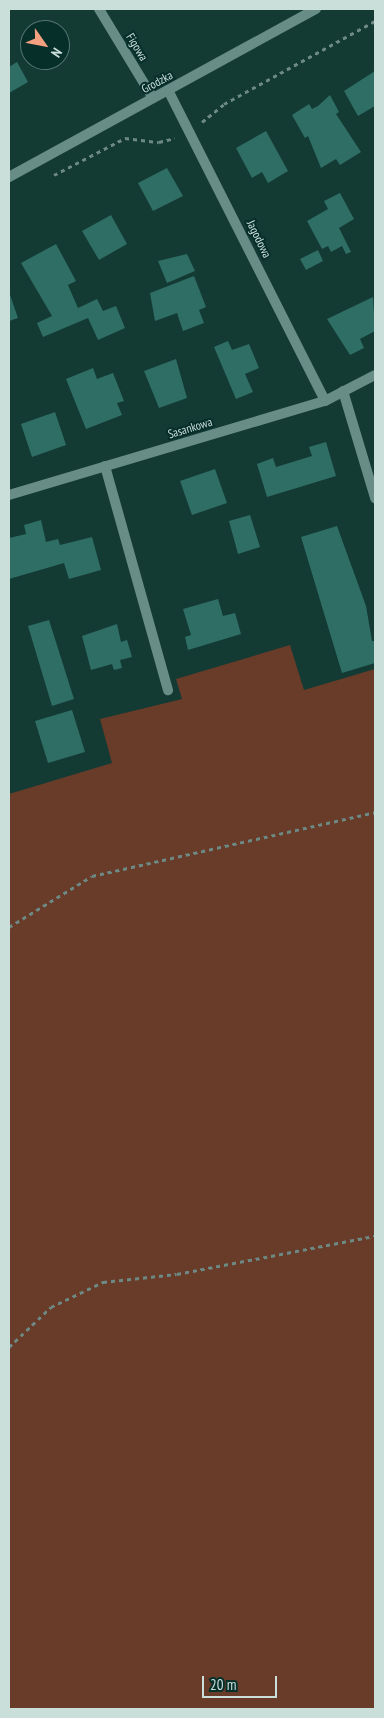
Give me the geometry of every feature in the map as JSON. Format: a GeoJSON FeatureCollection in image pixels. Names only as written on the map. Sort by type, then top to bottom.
{"type":"FeatureCollection","features":[{"type":"Feature","properties":{"kind":"street","name":"Figowa"},"geometry":{"type":"LineString","coordinates":[[99,9],[153,98]]}},
{"type":"Feature","properties":{"kind":"street","name":"Grodzka"},"geometry":{"type":"LineString","coordinates":[[9,177],[316,9]]}},
{"type":"Feature","properties":{"kind":"street","name":"Jagodowa"},"geometry":{"type":"LineString","coordinates":[[168,90],[325,401]]}},
{"type":"Feature","properties":{"kind":"street","name":"Sasankowa"},"geometry":{"type":"LineString","coordinates":[[9,495],[325,401],[375,375]]}},
{"type":"Feature","properties":{"kind":"street"},"geometry":{"type":"LineString","coordinates":[[343,391],[375,498]]}},
{"type":"Feature","properties":{"kind":"street"},"geometry":{"type":"LineString","coordinates":[[104,466],[168,690]]}},
{"type":"Feature","properties":{"kind":"path"},"geometry":{"type":"LineString","coordinates":[[9,926],[92,876],[375,812]]}},
{"type":"Feature","properties":{"kind":"path"},"geometry":{"type":"LineString","coordinates":[[9,1345],[52,1307],[103,1282],[177,1274],[375,1236]]}},
{"type":"Feature","properties":{"kind":"shaded area"},"geometry":{"type":"Polygon","coordinates":[[[290,645],[304,690],[375,669],[375,1709],[9,1709],[9,794],[112,763],[100,719],[182,699],[176,679],[290,645]]]}},
{"type":"Feature","properties":{"kind":"building"},"geometry":{"type":"Polygon","coordinates":[[[17,62],[28,82],[9,93],[9,67],[17,62]]]}},
{"type":"Feature","properties":{"kind":"building"},"geometry":{"type":"Polygon","coordinates":[[[375,71],[375,106],[358,116],[344,91],[375,71]]]}},
{"type":"Feature","properties":{"kind":"building"},"geometry":{"type":"Polygon","coordinates":[[[330,95],[339,112],[336,114],[361,152],[340,165],[336,159],[321,168],[308,136],[305,138],[292,115],[309,104],[312,109],[318,106],[330,95]]]}},
{"type":"Feature","properties":{"kind":"building"},"geometry":{"type":"Polygon","coordinates":[[[266,131],[288,171],[268,183],[262,172],[252,178],[236,148],[266,131]]]}},
{"type":"Feature","properties":{"kind":"building"},"geometry":{"type":"Polygon","coordinates":[[[167,168],[183,196],[153,211],[138,183],[167,168]]]}},
{"type":"Feature","properties":{"kind":"building"},"geometry":{"type":"Polygon","coordinates":[[[340,193],[354,219],[339,228],[351,252],[346,254],[342,246],[331,252],[328,246],[322,249],[307,221],[328,209],[324,201],[340,193]]]}},
{"type":"Feature","properties":{"kind":"building"},"geometry":{"type":"Polygon","coordinates":[[[111,215],[127,244],[99,260],[82,231],[111,215]]]}},
{"type":"Feature","properties":{"kind":"building"},"geometry":{"type":"Polygon","coordinates":[[[56,244],[76,281],[68,285],[78,308],[97,299],[103,311],[116,306],[125,328],[98,340],[88,318],[43,337],[37,323],[52,316],[21,263],[56,244]]]}},
{"type":"Feature","properties":{"kind":"building"},"geometry":{"type":"Polygon","coordinates":[[[318,250],[323,261],[306,270],[300,259],[318,250]]]}},
{"type":"Feature","properties":{"kind":"building"},"geometry":{"type":"Polygon","coordinates":[[[187,254],[195,271],[167,283],[158,261],[187,254]]]}},
{"type":"Feature","properties":{"kind":"building"},"geometry":{"type":"Polygon","coordinates":[[[194,276],[206,307],[199,310],[204,323],[183,331],[177,313],[155,321],[150,293],[194,276]]]}},
{"type":"Feature","properties":{"kind":"building"},"geometry":{"type":"Polygon","coordinates":[[[9,292],[18,318],[9,321],[9,292]]]}},
{"type":"Feature","properties":{"kind":"building"},"geometry":{"type":"Polygon","coordinates":[[[373,297],[375,331],[360,339],[364,348],[350,355],[327,319],[373,297]]]}},
{"type":"Feature","properties":{"kind":"building"},"geometry":{"type":"Polygon","coordinates":[[[228,341],[232,350],[249,344],[259,368],[245,374],[253,392],[236,399],[214,347],[228,341]]]}},
{"type":"Feature","properties":{"kind":"building"},"geometry":{"type":"Polygon","coordinates":[[[176,359],[187,398],[159,408],[144,371],[176,359]]]}},
{"type":"Feature","properties":{"kind":"building"},"geometry":{"type":"Polygon","coordinates":[[[93,368],[97,379],[113,373],[124,401],[117,403],[122,415],[86,429],[66,379],[93,368]]]}},
{"type":"Feature","properties":{"kind":"building"},"geometry":{"type":"Polygon","coordinates":[[[55,412],[66,445],[32,457],[21,424],[55,412]]]}},
{"type":"Feature","properties":{"kind":"building"},"geometry":{"type":"Polygon","coordinates":[[[326,442],[336,476],[267,497],[257,464],[273,458],[276,467],[312,456],[309,447],[326,442]]]}},
{"type":"Feature","properties":{"kind":"building"},"geometry":{"type":"Polygon","coordinates":[[[215,469],[227,503],[192,515],[180,481],[215,469]]]}},
{"type":"Feature","properties":{"kind":"building"},"geometry":{"type":"Polygon","coordinates":[[[250,515],[260,547],[238,554],[229,521],[250,515]]]}},
{"type":"Feature","properties":{"kind":"building"},"geometry":{"type":"Polygon","coordinates":[[[41,520],[46,542],[58,539],[60,545],[92,537],[101,570],[69,579],[64,563],[9,579],[9,538],[26,534],[24,525],[41,520]]]}},
{"type":"Feature","properties":{"kind":"building"},"geometry":{"type":"Polygon","coordinates":[[[337,526],[366,606],[372,641],[375,641],[375,663],[342,673],[301,537],[337,526]]]}},
{"type":"Feature","properties":{"kind":"building"},"geometry":{"type":"Polygon","coordinates":[[[218,599],[223,616],[235,613],[241,634],[188,650],[185,637],[191,635],[183,609],[218,599]]]}},
{"type":"Feature","properties":{"kind":"building"},"geometry":{"type":"Polygon","coordinates":[[[49,620],[74,699],[52,706],[28,626],[49,620]]]}},
{"type":"Feature","properties":{"kind":"building"},"geometry":{"type":"Polygon","coordinates":[[[117,624],[121,642],[127,640],[132,657],[120,660],[122,668],[114,670],[112,664],[91,670],[82,636],[117,624]]]}},
{"type":"Feature","properties":{"kind":"building"},"geometry":{"type":"Polygon","coordinates":[[[72,710],[85,752],[48,763],[35,721],[72,710]]]}}]}
